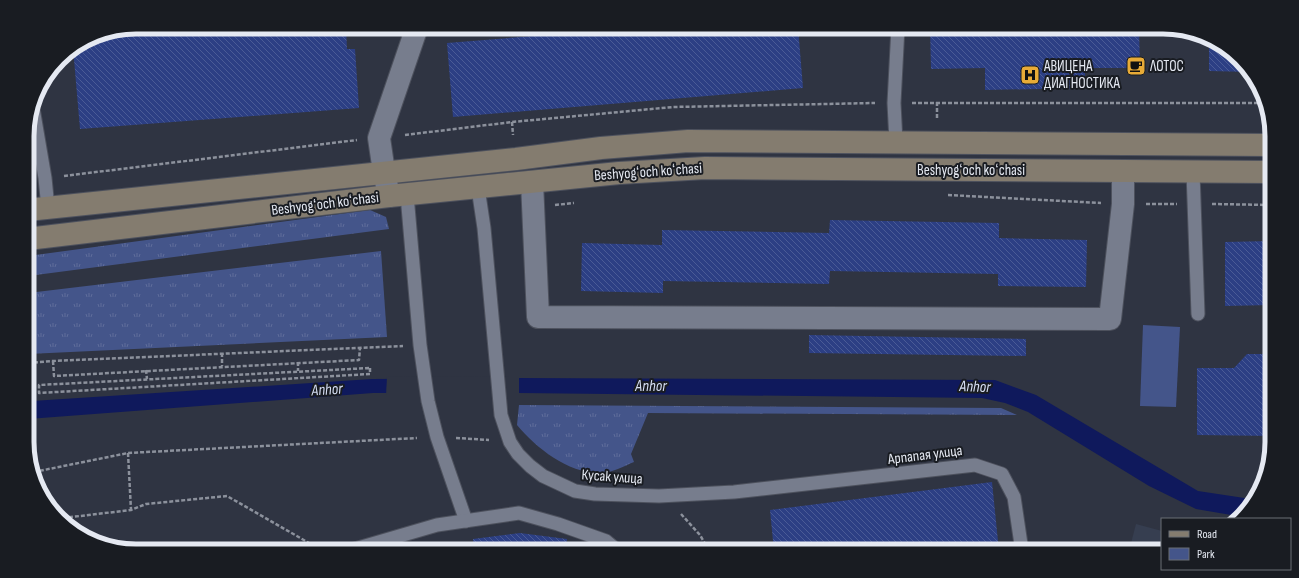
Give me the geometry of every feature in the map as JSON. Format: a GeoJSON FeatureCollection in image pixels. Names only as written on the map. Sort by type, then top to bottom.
{"type":"FeatureCollection","features":[{"type":"Feature","properties":{"kind":"main road","name":"Beshyogʻoch koʻchasi"},"geometry":{"type":"LineString","coordinates":[[38,209],[516,159],[601,148],[688,141],[1265,144]]}},
{"type":"Feature","properties":{"kind":"main road","name":"Beshyogʻoch koʻchasi"},"geometry":{"type":"LineString","coordinates":[[34,238],[398,196],[619,173],[705,168],[1265,172]]}},
{"type":"Feature","properties":{"kind":"street"},"geometry":{"type":"LineString","coordinates":[[398,196],[384,172],[379,138],[415,34]]}},
{"type":"Feature","properties":{"kind":"street"},"geometry":{"type":"LineString","coordinates":[[532,182],[538,317],[1110,319],[1123,204],[1123,171]]}},
{"type":"Feature","properties":{"kind":"lane"},"geometry":{"type":"LineString","coordinates":[[896,142],[894,103],[898,34]]}},
{"type":"Feature","properties":{"kind":"lane"},"geometry":{"type":"LineString","coordinates":[[35,121],[45,178],[38,209]]}},
{"type":"Feature","properties":{"kind":"lane"},"geometry":{"type":"LineString","coordinates":[[1193,172],[1198,314]]}},
{"type":"Feature","properties":{"kind":"lane","name":"Кусак улица"},"geometry":{"type":"LineString","coordinates":[[478,188],[484,228],[501,415],[510,442],[518,454],[543,476],[575,491],[595,494],[659,496],[734,492],[842,481]]}},
{"type":"Feature","properties":{"kind":"lane"},"geometry":{"type":"LineString","coordinates":[[398,196],[428,401],[437,436],[466,521]]}},
{"type":"Feature","properties":{"kind":"lane","name":"Арпапая улица"},"geometry":{"type":"LineString","coordinates":[[842,481],[975,465],[1002,474],[1014,497],[1021,544]]}},
{"type":"Feature","properties":{"kind":"lane"},"geometry":{"type":"LineString","coordinates":[[372,544],[437,525],[519,513],[558,524],[609,544]]}},
{"type":"Feature","properties":{"kind":"path"},"geometry":{"type":"LineString","coordinates":[[945,195],[1123,204],[1265,205]]}},
{"type":"Feature","properties":{"kind":"path"},"geometry":{"type":"LineString","coordinates":[[533,208],[578,202]]}},
{"type":"Feature","properties":{"kind":"path"},"geometry":{"type":"LineString","coordinates":[[34,363],[420,344]]}},
{"type":"Feature","properties":{"kind":"path"},"geometry":{"type":"LineString","coordinates":[[53,361],[54,376],[298,362],[360,360],[360,348]]}},
{"type":"Feature","properties":{"kind":"path"},"geometry":{"type":"LineString","coordinates":[[222,353],[222,366]]}},
{"type":"Feature","properties":{"kind":"path"},"geometry":{"type":"LineString","coordinates":[[298,362],[298,371]]}},
{"type":"Feature","properties":{"kind":"path"},"geometry":{"type":"LineString","coordinates":[[370,368],[370,374],[39,393],[39,385],[147,379],[370,368]]}},
{"type":"Feature","properties":{"kind":"path"},"geometry":{"type":"LineString","coordinates":[[146,370],[147,379]]}},
{"type":"Feature","properties":{"kind":"path"},"geometry":{"type":"LineString","coordinates":[[38,471],[128,454],[437,436],[510,442]]}},
{"type":"Feature","properties":{"kind":"path"},"geometry":{"type":"LineString","coordinates":[[128,454],[130,510]]}},
{"type":"Feature","properties":{"kind":"path"},"geometry":{"type":"LineString","coordinates":[[68,517],[130,510],[146,504],[227,496],[311,544]]}},
{"type":"Feature","properties":{"kind":"path"},"geometry":{"type":"LineString","coordinates":[[659,496],[683,516],[700,534],[705,544]]}},
{"type":"Feature","properties":{"kind":"shaded area"},"geometry":{"type":"Polygon","coordinates":[[[1136,524],[1161,531],[1161,544],[1131,544],[1136,524]]]}},
{"type":"Feature","properties":{"kind":"green space"},"geometry":{"type":"Polygon","coordinates":[[[370,210],[386,217],[389,229],[34,275],[34,255],[370,210]]]}},
{"type":"Feature","properties":{"kind":"green space"},"geometry":{"type":"Polygon","coordinates":[[[381,251],[387,337],[34,354],[34,292],[381,251]]]}},
{"type":"Feature","properties":{"kind":"green space"},"geometry":{"type":"Polygon","coordinates":[[[1143,325],[1180,327],[1176,407],[1140,406],[1143,325]]]}},
{"type":"Feature","properties":{"kind":"green space"},"geometry":{"type":"Polygon","coordinates":[[[519,405],[1001,408],[1017,415],[648,413],[631,454],[634,462],[614,471],[601,473],[577,469],[543,451],[517,425],[519,405]]]}},
{"type":"Feature","properties":{"kind":"water","name":"Anhor"},"geometry":{"type":"Polygon","coordinates":[[[519,378],[995,380],[1036,395],[1198,491],[1248,499],[1234,515],[1196,509],[1149,486],[1028,412],[1005,403],[982,398],[373,393],[34,419],[34,401],[372,379],[519,378]]]}},
{"type":"Feature","properties":{"kind":"pier"},"geometry":{"type":"Polygon","coordinates":[[[519,376],[519,395],[386,395],[387,377],[519,376]]]}},
{"type":"Feature","properties":{"kind":"building"},"geometry":{"type":"Polygon","coordinates":[[[136,34],[346,34],[347,49],[355,49],[359,108],[80,129],[74,55],[79,51],[110,37],[136,34]]]}},
{"type":"Feature","properties":{"kind":"building"},"geometry":{"type":"Polygon","coordinates":[[[558,34],[799,34],[803,88],[453,117],[447,43],[558,34]]]}},
{"type":"Feature","properties":{"kind":"building"},"geometry":{"type":"Polygon","coordinates":[[[930,34],[1139,34],[1140,68],[1085,68],[1085,88],[985,90],[985,68],[931,69],[930,34]]]}},
{"type":"Feature","properties":{"kind":"building"},"geometry":{"type":"Polygon","coordinates":[[[1209,46],[1225,55],[1242,72],[1209,71],[1209,46]]]}},
{"type":"Feature","properties":{"kind":"building"},"geometry":{"type":"Polygon","coordinates":[[[830,220],[999,223],[999,238],[1087,240],[1086,287],[998,286],[998,274],[830,271],[829,284],[663,281],[663,293],[581,291],[582,243],[662,245],[662,230],[829,233],[830,220]]]}},
{"type":"Feature","properties":{"kind":"building"},"geometry":{"type":"Polygon","coordinates":[[[1265,241],[1265,305],[1225,306],[1225,242],[1265,241]]]}},
{"type":"Feature","properties":{"kind":"building"},"geometry":{"type":"Polygon","coordinates":[[[809,335],[1026,339],[1026,356],[809,353],[809,335]]]}},
{"type":"Feature","properties":{"kind":"building"},"geometry":{"type":"Polygon","coordinates":[[[1247,354],[1265,354],[1265,436],[1197,435],[1197,368],[1234,368],[1247,354]]]}},
{"type":"Feature","properties":{"kind":"building"},"geometry":{"type":"Polygon","coordinates":[[[992,482],[998,544],[773,544],[770,510],[992,482]]]}},
{"type":"Feature","properties":{"kind":"building"},"geometry":{"type":"Polygon","coordinates":[[[520,533],[567,539],[567,544],[473,544],[473,539],[520,533]]]}},
{"type":"Feature","properties":{"kind":"place","name":"ЛОТОС"},"geometry":{"type":"Point","coordinates":[1136,66]}},
{"type":"Feature","properties":{"kind":"place","name":"АВИЦЕНА ДИАГНОСТИКА"},"geometry":{"type":"Point","coordinates":[1030,75]}}]}
